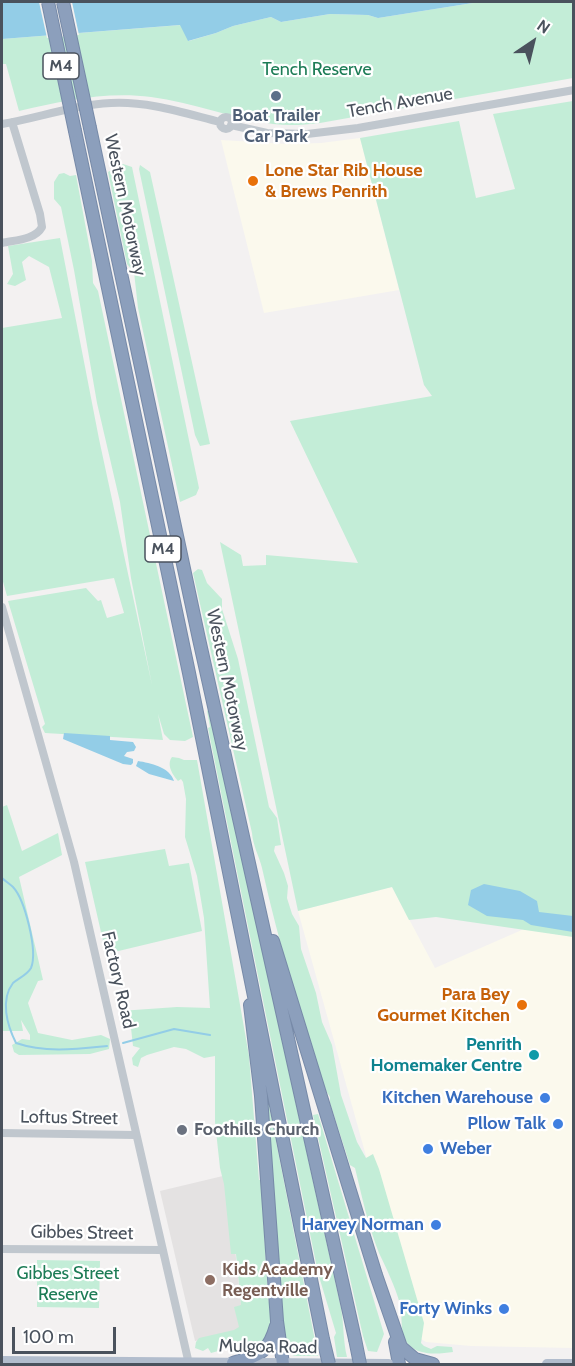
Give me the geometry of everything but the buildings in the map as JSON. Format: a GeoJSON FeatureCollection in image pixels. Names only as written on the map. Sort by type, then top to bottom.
{"type":"FeatureCollection","features":[{"type":"Feature","properties":{"kind":"highway","name":"Western Motorway"},"geometry":{"type":"LineString","coordinates":[[48,2],[329,1365]]}},
{"type":"Feature","properties":{"kind":"highway","name":"Western Motorway"},"geometry":{"type":"LineString","coordinates":[[63,2],[360,1365]]}},
{"type":"Feature","properties":{"kind":"highway"},"geometry":{"type":"LineString","coordinates":[[255,889],[272,936],[386,1306],[401,1347],[415,1359],[433,1365]]}},
{"type":"Feature","properties":{"kind":"highway","name":"M4"},"geometry":{"type":"LineString","coordinates":[[248,967],[250,1023],[261,1096],[277,1321],[283,1364]]}},
{"type":"Feature","properties":{"kind":"highway"},"geometry":{"type":"LineString","coordinates":[[386,1306],[399,1365]]}},
{"type":"Feature","properties":{"kind":"highway","name":"M4"},"geometry":{"type":"LineString","coordinates":[[233,1363],[264,1351],[272,1341],[277,1321]]}},
{"type":"Feature","properties":{"kind":"main road","name":"Mulgoa Road"},"geometry":{"type":"LineString","coordinates":[[2,1360],[390,1365]]}},
{"type":"Feature","properties":{"kind":"main road"},"geometry":{"type":"LineString","coordinates":[[547,1365],[573,1364]]}},
{"type":"Feature","properties":{"kind":"street","name":"Tench Avenue"},"geometry":{"type":"LineString","coordinates":[[12,122],[102,104],[138,104],[220,122],[227,117],[231,125],[267,133],[307,135],[573,90]]}},
{"type":"Feature","properties":{"kind":"street"},"geometry":{"type":"LineString","coordinates":[[2,124],[12,122],[42,226],[37,234],[30,237],[2,243]]}},
{"type":"Feature","properties":{"kind":"street","name":"Factory Road"},"geometry":{"type":"LineString","coordinates":[[2,607],[69,844],[189,1364]]}},
{"type":"Feature","properties":{"kind":"street","name":"Loftus Street"},"geometry":{"type":"LineString","coordinates":[[2,1133],[135,1136]]}},
{"type":"Feature","properties":{"kind":"street","name":"Gibbes Street"},"geometry":{"type":"LineString","coordinates":[[2,1249],[162,1250]]}},
{"type":"Feature","properties":{"kind":"shaded area"},"geometry":{"type":"Polygon","coordinates":[[[360,138],[399,290],[264,313],[221,140],[287,144],[360,138]]]}},
{"type":"Feature","properties":{"kind":"shaded area"},"geometry":{"type":"Polygon","coordinates":[[[392,887],[435,968],[524,929],[573,937],[573,1348],[471,1346],[426,1342],[416,1336],[298,911],[392,887]]]}},
{"type":"Feature","properties":{"kind":"shaded area","name":"Kids Academy Regentville"},"geometry":{"type":"Polygon","coordinates":[[[227,1175],[244,1332],[195,1341],[160,1191],[227,1175]]]}},
{"type":"Feature","properties":{"kind":"green space","name":"Tench Reserve"},"geometry":{"type":"Polygon","coordinates":[[[479,2],[573,2],[573,78],[320,123],[285,125],[243,118],[167,99],[134,95],[85,98],[19,111],[6,64],[2,64],[2,39],[181,25],[189,41],[233,26],[271,17],[281,22],[330,14],[368,15],[378,18],[479,2]]]}},
{"type":"Feature","properties":{"kind":"green space"},"geometry":{"type":"Polygon","coordinates":[[[573,101],[573,937],[436,917],[409,920],[392,887],[298,911],[220,542],[241,555],[243,566],[266,565],[266,555],[358,563],[290,421],[432,396],[424,385],[360,138],[459,121],[476,198],[515,189],[493,114],[573,101]]]}},
{"type":"Feature","properties":{"kind":"green space"},"geometry":{"type":"Polygon","coordinates":[[[123,164],[132,167],[199,488],[196,495],[180,502],[138,308],[134,272],[127,264],[108,172],[123,164]]]}},
{"type":"Feature","properties":{"kind":"green space"},"geometry":{"type":"Polygon","coordinates":[[[140,165],[150,172],[210,444],[200,446],[195,435],[140,165]]]}},
{"type":"Feature","properties":{"kind":"green space"},"geometry":{"type":"Polygon","coordinates":[[[64,173],[70,176],[76,175],[92,261],[93,283],[98,291],[193,737],[185,741],[170,740],[164,734],[158,714],[163,740],[45,733],[42,727],[45,724],[8,601],[86,588],[98,601],[101,600],[107,618],[124,613],[114,578],[7,596],[2,578],[2,328],[62,318],[49,267],[29,256],[22,262],[26,280],[15,286],[7,284],[13,274],[8,246],[60,238],[99,439],[152,685],[131,578],[120,502],[97,403],[74,270],[61,207],[54,199],[54,182],[59,174],[64,173]]]}},
{"type":"Feature","properties":{"kind":"green space"},"geometry":{"type":"Polygon","coordinates":[[[198,569],[202,570],[207,583],[222,599],[222,609],[238,659],[269,807],[277,818],[281,845],[275,846],[274,851],[288,886],[287,898],[299,926],[301,949],[316,993],[322,1022],[332,1045],[341,1095],[357,1142],[366,1158],[373,1154],[379,1169],[424,1323],[421,1343],[431,1349],[437,1346],[452,1347],[453,1352],[424,1353],[413,1349],[404,1336],[398,1297],[375,1242],[355,1168],[350,1165],[283,953],[254,842],[193,573],[198,569]]]}},
{"type":"Feature","properties":{"kind":"green space"},"geometry":{"type":"Polygon","coordinates":[[[209,710],[341,1308],[347,1357],[337,1357],[334,1337],[336,1333],[318,1273],[208,728],[210,727],[207,711],[209,710]]]}},
{"type":"Feature","properties":{"kind":"green space"},"geometry":{"type":"Polygon","coordinates":[[[172,757],[197,760],[249,1056],[259,1180],[261,1180],[268,1298],[272,1316],[270,1340],[242,1352],[243,1342],[241,1340],[238,1349],[229,1348],[211,1353],[208,1348],[203,1351],[195,1348],[199,1338],[239,1327],[234,1307],[241,1305],[236,1254],[231,1254],[215,1122],[215,1056],[204,1058],[186,1049],[174,1047],[141,1058],[138,1067],[133,1065],[132,1058],[140,1048],[133,1046],[131,1028],[124,1023],[120,1011],[177,1007],[210,1008],[204,918],[197,876],[185,837],[186,799],[183,782],[181,779],[178,781],[171,770],[172,757]]]}},
{"type":"Feature","properties":{"kind":"green space"},"geometry":{"type":"Polygon","coordinates":[[[7,805],[22,851],[58,833],[62,855],[19,877],[43,980],[38,981],[28,1003],[38,1033],[72,1040],[101,1035],[110,1039],[109,1049],[90,1054],[19,1055],[14,1052],[12,1045],[22,1039],[30,1040],[30,1035],[21,1020],[23,1031],[2,1031],[2,807],[7,805]]]}},
{"type":"Feature","properties":{"kind":"green space"},"geometry":{"type":"Polygon","coordinates":[[[165,849],[169,866],[189,863],[202,931],[106,954],[85,862],[165,849]]]}},
{"type":"Feature","properties":{"kind":"green space"},"geometry":{"type":"Polygon","coordinates":[[[265,1095],[267,1095],[318,1356],[294,1356],[286,1351],[283,1342],[265,1095]]]}},
{"type":"Feature","properties":{"kind":"green space"},"geometry":{"type":"Polygon","coordinates":[[[318,1114],[384,1334],[377,1352],[368,1351],[363,1336],[313,1115],[318,1114]]]}},
{"type":"Feature","properties":{"kind":"green space","name":"Gibbes Street Reserve"},"geometry":{"type":"Polygon","coordinates":[[[37,1260],[100,1261],[99,1308],[37,1307],[37,1260]]]}},
{"type":"Feature","properties":{"kind":"water"},"geometry":{"type":"Polygon","coordinates":[[[2,2],[479,2],[378,18],[368,15],[330,14],[281,22],[271,17],[233,26],[188,41],[180,25],[2,39],[2,2]]]}},
{"type":"Feature","properties":{"kind":"water"},"geometry":{"type":"Polygon","coordinates":[[[64,733],[110,736],[110,740],[133,742],[136,747],[134,751],[127,752],[124,756],[133,759],[133,763],[123,764],[63,739],[64,733]]]}},
{"type":"Feature","properties":{"kind":"water"},"geometry":{"type":"Polygon","coordinates":[[[138,761],[164,769],[174,781],[149,774],[136,766],[138,761]]]}},
{"type":"Feature","properties":{"kind":"water"},"geometry":{"type":"Polygon","coordinates":[[[484,884],[520,891],[537,901],[539,912],[573,916],[573,932],[531,925],[523,920],[487,916],[468,905],[471,890],[484,884]]]}},
{"type":"Feature","properties":{"kind":"pier"},"geometry":{"type":"Polygon","coordinates":[[[39,2],[72,2],[79,35],[47,38],[39,2]]]}},
{"type":"Feature","properties":{"kind":"waterway"},"geometry":{"type":"LineString","coordinates":[[2,878],[18,894],[32,938],[31,968],[13,983],[7,997],[6,1013],[16,1043],[50,1049],[107,1046]]}},
{"type":"Feature","properties":{"kind":"waterway"},"geometry":{"type":"LineString","coordinates":[[123,1043],[174,1029],[210,1035]]}},
{"type":"Feature","properties":{"kind":"place","name":"Boat Trailer Car Park"},"geometry":{"type":"Point","coordinates":[276,96]}},
{"type":"Feature","properties":{"kind":"place","name":"Lone Star Rib House & Brews Penrith"},"geometry":{"type":"Point","coordinates":[253,181]}},
{"type":"Feature","properties":{"kind":"place","name":"Para Bey Gourmet Kitchen"},"geometry":{"type":"Point","coordinates":[522,1005]}},
{"type":"Feature","properties":{"kind":"place","name":"Penrith Homemaker Centre"},"geometry":{"type":"Point","coordinates":[534,1055]}},
{"type":"Feature","properties":{"kind":"place","name":"Kitchen Warehouse"},"geometry":{"type":"Point","coordinates":[545,1098]}},
{"type":"Feature","properties":{"kind":"place","name":"Pllow Talk"},"geometry":{"type":"Point","coordinates":[558,1124]}},
{"type":"Feature","properties":{"kind":"place","name":"Foothills Church"},"geometry":{"type":"Point","coordinates":[182,1130]}},
{"type":"Feature","properties":{"kind":"place","name":"Weber"},"geometry":{"type":"Point","coordinates":[428,1149]}},
{"type":"Feature","properties":{"kind":"place","name":"Harvey Norman"},"geometry":{"type":"Point","coordinates":[436,1225]}},
{"type":"Feature","properties":{"kind":"place","name":"Kids Academy Regentville"},"geometry":{"type":"Point","coordinates":[210,1280]}},
{"type":"Feature","properties":{"kind":"place","name":"Forty Winks"},"geometry":{"type":"Point","coordinates":[504,1309]}}]}
